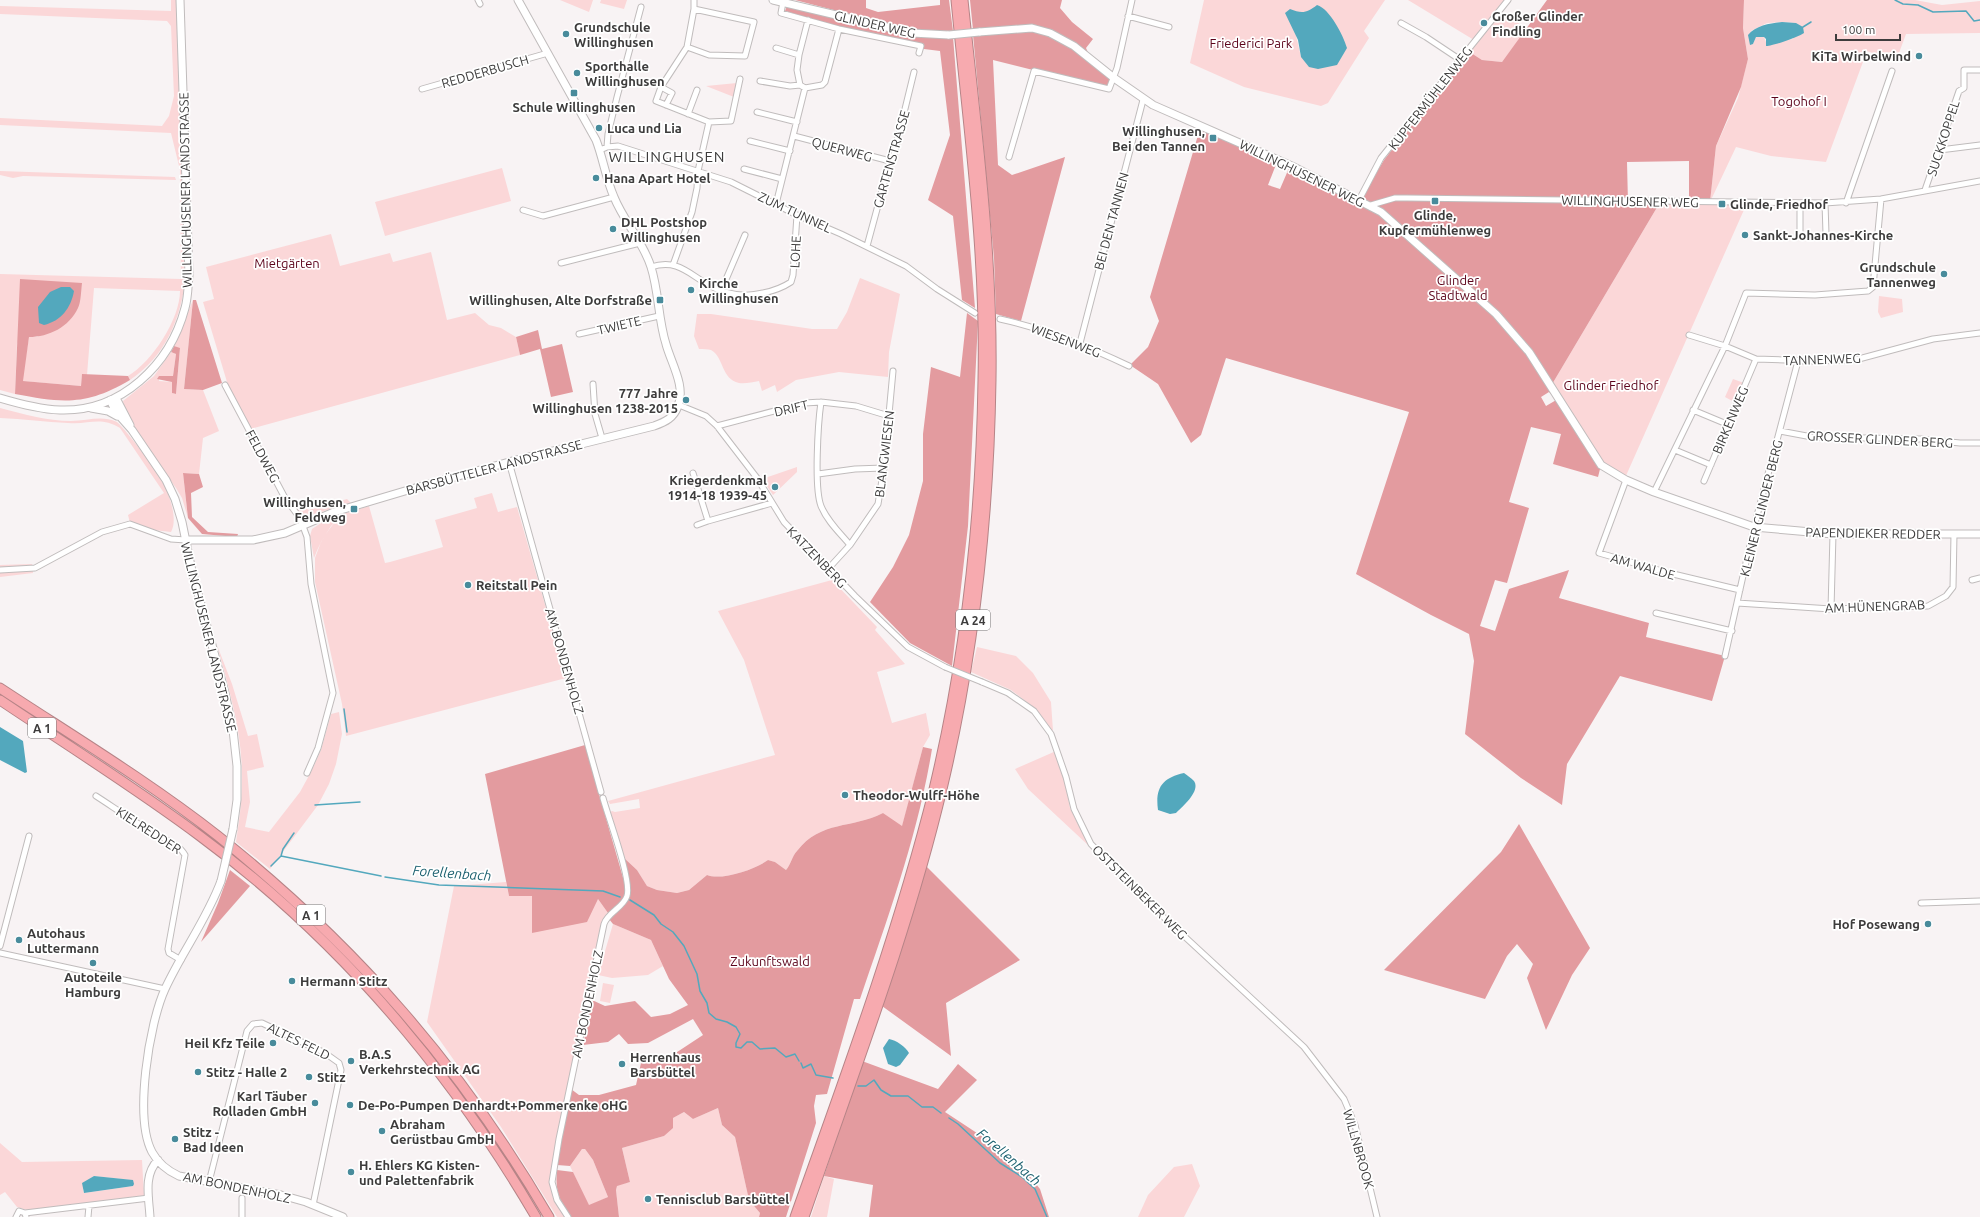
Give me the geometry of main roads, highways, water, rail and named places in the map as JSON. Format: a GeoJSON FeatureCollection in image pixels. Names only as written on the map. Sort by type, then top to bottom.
{"type":"FeatureCollection","features":[{"type":"Feature","properties":{"kind":"highway","name":"A 24"},"geometry":{"type":"LineString","coordinates":[[796,1217],[890,942],[920,844],[934,786],[962,643],[977,515],[984,377],[981,269],[956,0]]}},
{"type":"Feature","properties":{"kind":"highway","name":"A 24"},"geometry":{"type":"LineString","coordinates":[[804,1217],[897,944],[928,845],[942,788],[970,645],[985,516],[992,378],[989,269],[964,0]]}},
{"type":"Feature","properties":{"kind":"highway","name":"A 1"},"geometry":{"type":"LineString","coordinates":[[0,688],[148,786],[216,835],[312,916],[367,970],[453,1071],[522,1170],[549,1217]]}},
{"type":"Feature","properties":{"kind":"highway","name":"A 1"},"geometry":{"type":"LineString","coordinates":[[0,700],[131,787],[201,837],[257,882],[305,924],[358,976],[422,1050],[495,1150],[536,1217]]}},
{"type":"Feature","properties":{"kind":"water"},"geometry":{"type":"Polygon","coordinates":[[[1317,5],[1322,7],[1331,17],[1347,48],[1337,65],[1318,69],[1309,67],[1301,57],[1298,40],[1285,13],[1290,9],[1298,12],[1304,12],[1317,5]]]}},
{"type":"Feature","properties":{"kind":"water"},"geometry":{"type":"Polygon","coordinates":[[[1782,22],[1796,23],[1803,27],[1804,33],[1769,46],[1766,46],[1766,39],[1764,37],[1756,37],[1753,44],[1750,45],[1748,35],[1755,29],[1764,25],[1782,22]]]}},
{"type":"Feature","properties":{"kind":"water"},"geometry":{"type":"Polygon","coordinates":[[[61,287],[70,287],[74,291],[68,308],[60,317],[50,323],[44,325],[39,323],[38,307],[50,292],[61,287]]]}},
{"type":"Feature","properties":{"kind":"water"},"geometry":{"type":"Polygon","coordinates":[[[0,727],[23,741],[27,772],[25,773],[0,760],[0,727]]]}},
{"type":"Feature","properties":{"kind":"water"},"geometry":{"type":"Polygon","coordinates":[[[1184,773],[1194,781],[1195,789],[1193,794],[1176,813],[1170,814],[1158,810],[1157,802],[1159,790],[1162,785],[1170,778],[1184,773]]]}},
{"type":"Feature","properties":{"kind":"water"},"geometry":{"type":"Polygon","coordinates":[[[889,1039],[906,1048],[909,1053],[900,1065],[896,1067],[888,1064],[883,1048],[889,1039]]]}},
{"type":"Feature","properties":{"kind":"water"},"geometry":{"type":"Polygon","coordinates":[[[94,1176],[133,1180],[134,1184],[133,1186],[84,1193],[82,1183],[94,1176]]]}},
{"type":"Feature","properties":{"kind":"waterway"},"geometry":{"type":"LineString","coordinates":[[1895,0],[1903,4],[1918,5],[1933,12],[1966,11],[1974,21],[1980,20]]}},
{"type":"Feature","properties":{"kind":"waterway"},"geometry":{"type":"LineString","coordinates":[[1803,27],[1811,22]]}},
{"type":"Feature","properties":{"kind":"waterway"},"geometry":{"type":"LineString","coordinates":[[344,709],[347,732]]}},
{"type":"Feature","properties":{"kind":"waterway"},"geometry":{"type":"LineString","coordinates":[[315,805],[360,802]]}},
{"type":"Feature","properties":{"kind":"waterway"},"geometry":{"type":"LineString","coordinates":[[281,856],[283,849],[294,833]]}},
{"type":"Feature","properties":{"kind":"waterway","name":"Forellenbach"},"geometry":{"type":"LineString","coordinates":[[271,866],[281,856],[381,876]]}},
{"type":"Feature","properties":{"kind":"waterway","name":"Forellenbach"},"geometry":{"type":"LineString","coordinates":[[385,877],[439,885],[603,891],[620,897]]}},
{"type":"Feature","properties":{"kind":"waterway","name":"Forellenbach"},"geometry":{"type":"LineString","coordinates":[[630,900],[654,915],[661,924],[673,932],[684,946],[697,974],[700,991],[707,1003],[709,1013],[716,1019],[727,1022],[736,1027],[740,1034],[736,1047],[741,1048],[747,1042],[752,1042],[760,1049],[775,1048],[786,1057],[795,1054],[799,1061]]}},
{"type":"Feature","properties":{"kind":"waterway","name":"Forellenbach"},"geometry":{"type":"LineString","coordinates":[[801,1063],[803,1068],[811,1064],[816,1075],[833,1078]]}},
{"type":"Feature","properties":{"kind":"waterway","name":"Forellenbach"},"geometry":{"type":"LineString","coordinates":[[858,1086],[866,1086],[874,1080],[881,1090],[891,1096],[908,1096],[922,1107],[933,1107],[941,1113]]}},
{"type":"Feature","properties":{"kind":"waterway","name":"Forellenbach"},"geometry":{"type":"LineString","coordinates":[[949,1118],[958,1124],[1000,1163],[1022,1177],[1035,1189],[1047,1217]]}},
{"type":"Feature","properties":{"kind":"place","name":"Großer Glinder Findling"},"geometry":{"type":"Point","coordinates":[1484,23]}},
{"type":"Feature","properties":{"kind":"place","name":"Grundschule Willinghusen"},"geometry":{"type":"Point","coordinates":[566,34]}},
{"type":"Feature","properties":{"kind":"place","name":"KiTa Wirbelwind"},"geometry":{"type":"Point","coordinates":[1919,56]}},
{"type":"Feature","properties":{"kind":"place","name":"Sporthalle Willinghusen"},"geometry":{"type":"Point","coordinates":[577,73]}},
{"type":"Feature","properties":{"kind":"place","name":"Schule Willinghusen"},"geometry":{"type":"Point","coordinates":[574,93]}},
{"type":"Feature","properties":{"kind":"place","name":"Luca und Lia"},"geometry":{"type":"Point","coordinates":[599,128]}},
{"type":"Feature","properties":{"kind":"place","name":"Willinghusen, Bei den Tannen"},"geometry":{"type":"Point","coordinates":[1213,138]}},
{"type":"Feature","properties":{"kind":"place","name":"Hana Apart Hotel"},"geometry":{"type":"Point","coordinates":[596,178]}},
{"type":"Feature","properties":{"kind":"place","name":"Glinde, Kupfermühlenweg"},"geometry":{"type":"Point","coordinates":[1435,201]}},
{"type":"Feature","properties":{"kind":"place","name":"Glinde, Friedhof"},"geometry":{"type":"Point","coordinates":[1722,204]}},
{"type":"Feature","properties":{"kind":"place","name":"DHL Postshop Willinghusen"},"geometry":{"type":"Point","coordinates":[613,229]}},
{"type":"Feature","properties":{"kind":"place","name":"Sankt-Johannes-Kirche"},"geometry":{"type":"Point","coordinates":[1745,235]}},
{"type":"Feature","properties":{"kind":"place","name":"Grundschule Tannenweg"},"geometry":{"type":"Point","coordinates":[1944,274]}},
{"type":"Feature","properties":{"kind":"place","name":"Kirche Willinghusen"},"geometry":{"type":"Point","coordinates":[691,290]}},
{"type":"Feature","properties":{"kind":"place","name":"Willinghusen, Alte Dorfstraße"},"geometry":{"type":"Point","coordinates":[660,300]}},
{"type":"Feature","properties":{"kind":"place","name":"777 Jahre Willinghusen 1238-2015"},"geometry":{"type":"Point","coordinates":[686,400]}},
{"type":"Feature","properties":{"kind":"place","name":"Kriegerdenkmal 1914-18 1939-45"},"geometry":{"type":"Point","coordinates":[775,487]}},
{"type":"Feature","properties":{"kind":"place","name":"Willinghusen, Feldweg"},"geometry":{"type":"Point","coordinates":[354,509]}},
{"type":"Feature","properties":{"kind":"place","name":"Reitstall Pein"},"geometry":{"type":"Point","coordinates":[468,585]}},
{"type":"Feature","properties":{"kind":"place","name":"Theodor-Wulff-Höhe"},"geometry":{"type":"Point","coordinates":[845,795]}},
{"type":"Feature","properties":{"kind":"place","name":"Hof Posewang"},"geometry":{"type":"Point","coordinates":[1928,924]}},
{"type":"Feature","properties":{"kind":"place","name":"Autohaus Luttermann"},"geometry":{"type":"Point","coordinates":[19,940]}},
{"type":"Feature","properties":{"kind":"place","name":"Autoteile Hamburg"},"geometry":{"type":"Point","coordinates":[93,963]}},
{"type":"Feature","properties":{"kind":"place","name":"Hermann Stitz"},"geometry":{"type":"Point","coordinates":[292,981]}},
{"type":"Feature","properties":{"kind":"place","name":"Heil Kfz Teile"},"geometry":{"type":"Point","coordinates":[273,1043]}},
{"type":"Feature","properties":{"kind":"place","name":"B.A.S Verkehrstechnik AG"},"geometry":{"type":"Point","coordinates":[351,1061]}},
{"type":"Feature","properties":{"kind":"place","name":"Herrenhaus Barsbüttel"},"geometry":{"type":"Point","coordinates":[622,1064]}},
{"type":"Feature","properties":{"kind":"place","name":"Stitz - Halle 2"},"geometry":{"type":"Point","coordinates":[198,1072]}},
{"type":"Feature","properties":{"kind":"place","name":"Stitz"},"geometry":{"type":"Point","coordinates":[309,1077]}},
{"type":"Feature","properties":{"kind":"place","name":"Karl Täuber Rolladen GmbH"},"geometry":{"type":"Point","coordinates":[315,1103]}},
{"type":"Feature","properties":{"kind":"place","name":"De-Po-Pumpen Denhardt+Pommerenke oHG"},"geometry":{"type":"Point","coordinates":[350,1105]}},
{"type":"Feature","properties":{"kind":"place","name":"Abraham Gerüstbau GmbH"},"geometry":{"type":"Point","coordinates":[382,1131]}},
{"type":"Feature","properties":{"kind":"place","name":"Stitz - Bad Ideen"},"geometry":{"type":"Point","coordinates":[175,1139]}},
{"type":"Feature","properties":{"kind":"place","name":"H. Ehlers KG Kisten- und Palettenfabrik"},"geometry":{"type":"Point","coordinates":[351,1172]}},
{"type":"Feature","properties":{"kind":"place","name":"Tennisclub Barsbüttel"},"geometry":{"type":"Point","coordinates":[648,1199]}},
{"type":"Feature","properties":{"kind":"district","name":"WILLINGHUSEN"},"geometry":{"type":"Point","coordinates":[667,156]}},
{"type":"Feature","properties":{"kind":"park label","name":"Friederici Park"},"geometry":{"type":"Point","coordinates":[1251,43]}},
{"type":"Feature","properties":{"kind":"park label","name":"Togohof I"},"geometry":{"type":"Point","coordinates":[1799,101]}},
{"type":"Feature","properties":{"kind":"park label","name":"Mietgärten"},"geometry":{"type":"Point","coordinates":[287,263]}},
{"type":"Feature","properties":{"kind":"park label","name":"Glinder Stadtwald"},"geometry":{"type":"Point","coordinates":[1458,288]}},
{"type":"Feature","properties":{"kind":"park label","name":"Glinder Friedhof"},"geometry":{"type":"Point","coordinates":[1611,385]}},
{"type":"Feature","properties":{"kind":"park label","name":"Zukunftswald"},"geometry":{"type":"Point","coordinates":[770,961]}}]}
